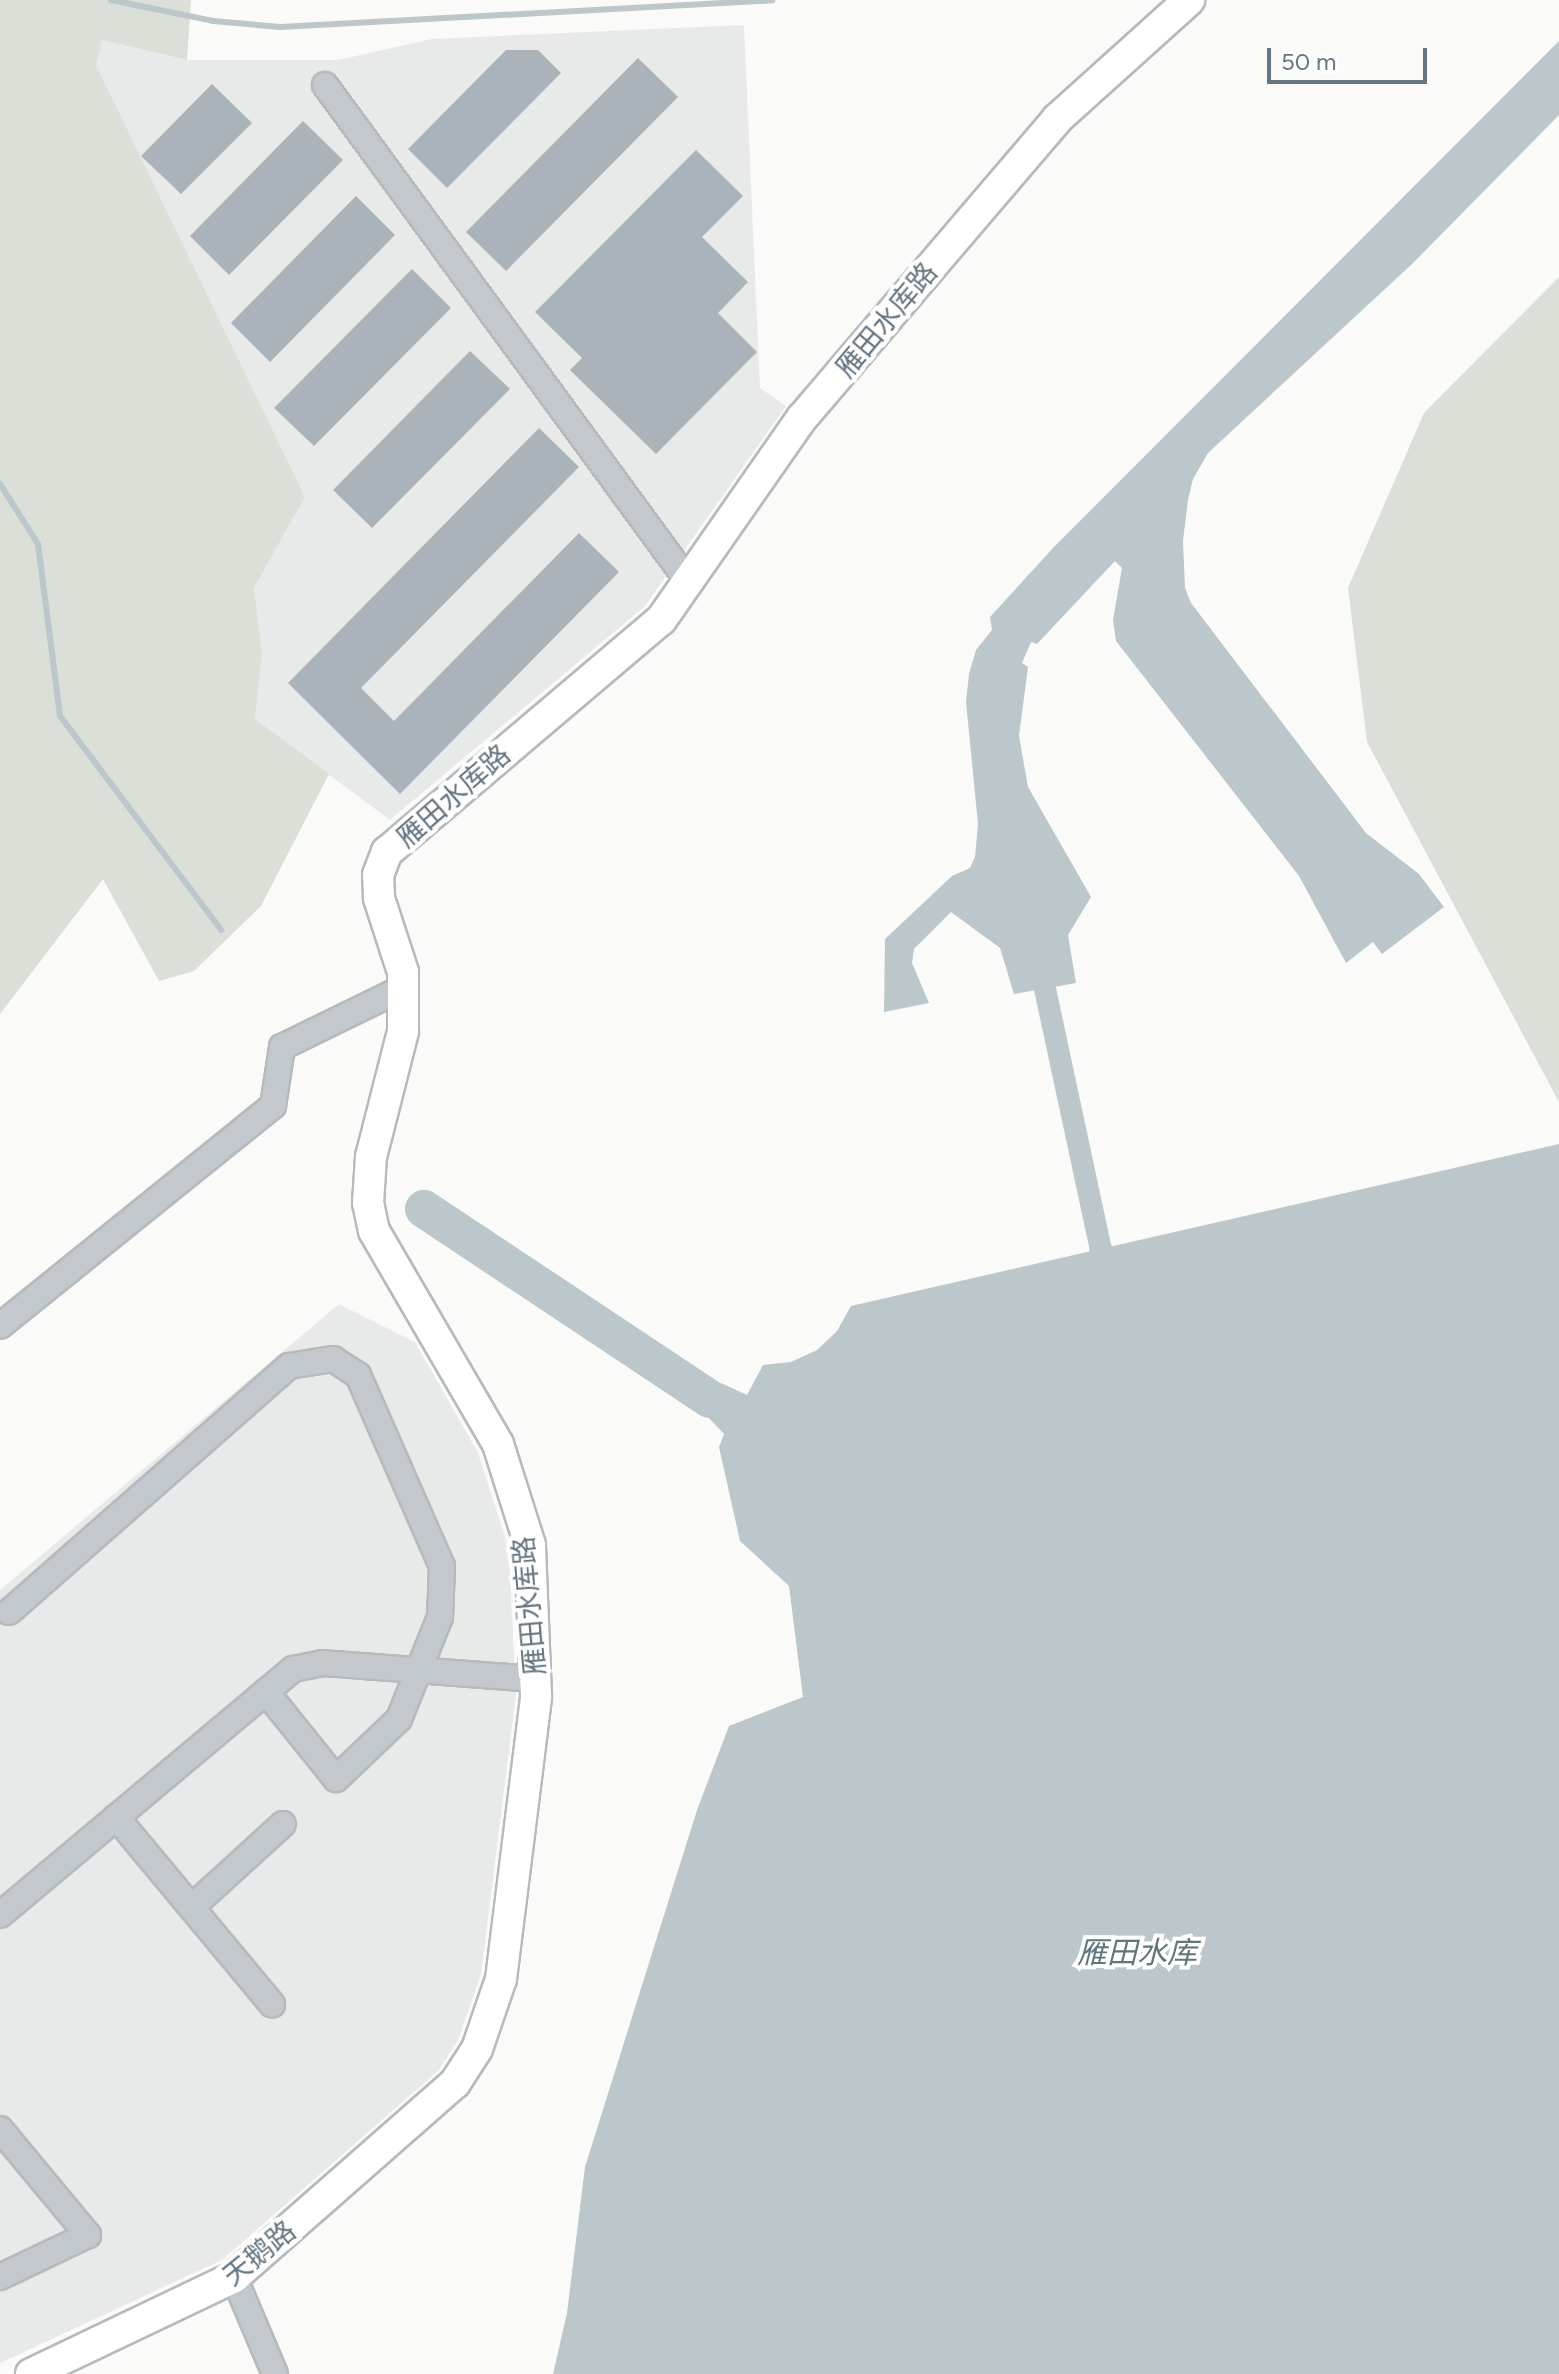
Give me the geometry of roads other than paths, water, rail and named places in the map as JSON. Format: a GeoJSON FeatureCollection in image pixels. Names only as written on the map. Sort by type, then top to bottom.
{"type":"FeatureCollection","features":[{"type":"Feature","properties":{"kind":"main road","name":"雁田水库路"},"geometry":{"type":"LineString","coordinates":[[455,2083],[477,2049],[501,1979],[536,1679],[530,1545],[498,1444],[374,1231],[368,1203],[371,1157],[403,1031],[403,972],[379,898],[378,875],[387,852],[661,620],[802,418],[1057,119],[1189,0]]}},
{"type":"Feature","properties":{"kind":"main road","name":"天鹅路"},"geometry":{"type":"LineString","coordinates":[[31,2374],[234,2277],[455,2083]]}},
{"type":"Feature","properties":{"kind":"lane"},"geometry":{"type":"LineString","coordinates":[[325,85],[688,581]]}},
{"type":"Feature","properties":{"kind":"lane"},"geometry":{"type":"LineString","coordinates":[[0,1326],[273,1106],[282,1047],[403,988]]}},
{"type":"Feature","properties":{"kind":"lane"},"geometry":{"type":"LineString","coordinates":[[9,1612],[289,1366],[333,1359],[358,1375],[442,1566],[440,1617],[423,1671],[399,1719],[336,1779],[266,1692]]}},
{"type":"Feature","properties":{"kind":"lane"},"geometry":{"type":"LineString","coordinates":[[0,1915],[293,1669],[323,1663],[536,1679]]}},
{"type":"Feature","properties":{"kind":"lane"},"geometry":{"type":"LineString","coordinates":[[116,1817],[272,2004]]}},
{"type":"Feature","properties":{"kind":"lane"},"geometry":{"type":"LineString","coordinates":[[192,1907],[283,1824]]}},
{"type":"Feature","properties":{"kind":"lane"},"geometry":{"type":"LineString","coordinates":[[0,2129],[88,2235],[0,2277]]}},
{"type":"Feature","properties":{"kind":"lane"},"geometry":{"type":"LineString","coordinates":[[234,2277],[275,2374]]}},
{"type":"Feature","properties":{"kind":"water"},"geometry":{"type":"Polygon","coordinates":[[[1559,41],[1559,115],[1412,264],[1208,453],[1193,479],[1188,500],[1183,541],[1185,588],[1191,603],[1366,833],[1419,874],[1444,907],[1382,954],[1373,942],[1346,963],[1299,876],[1116,641],[1113,620],[1122,568],[1115,561],[1037,644],[1031,642],[1022,663],[1028,667],[1019,736],[1028,787],[1091,897],[1068,935],[1076,983],[1014,994],[1000,948],[951,912],[914,949],[912,963],[929,1003],[884,1012],[885,939],[952,876],[970,868],[975,857],[978,824],[966,702],[976,650],[992,630],[990,617],[1054,547],[1559,41]]]}},
{"type":"Feature","properties":{"kind":"water","name":"雁田水库"},"geometry":{"type":"Polygon","coordinates":[[[1559,1144],[1559,2374],[553,2374],[567,2313],[585,2167],[697,1810],[729,1726],[803,1697],[789,1586],[740,1541],[719,1447],[724,1434],[703,1412],[721,1383],[747,1395],[763,1365],[791,1362],[817,1350],[837,1331],[851,1306],[1559,1144]]]}},
{"type":"Feature","properties":{"kind":"waterway"},"geometry":{"type":"LineString","coordinates":[[111,0],[213,21],[280,27],[772,0]]}},
{"type":"Feature","properties":{"kind":"waterway"},"geometry":{"type":"LineString","coordinates":[[0,484],[38,544],[60,716],[221,930]]}},
{"type":"Feature","properties":{"kind":"waterway"},"geometry":{"type":"LineString","coordinates":[[1039,961],[1101,1249],[1095,1279]]}},
{"type":"Feature","properties":{"kind":"waterway"},"geometry":{"type":"LineString","coordinates":[[424,1209],[710,1399]]}}]}
